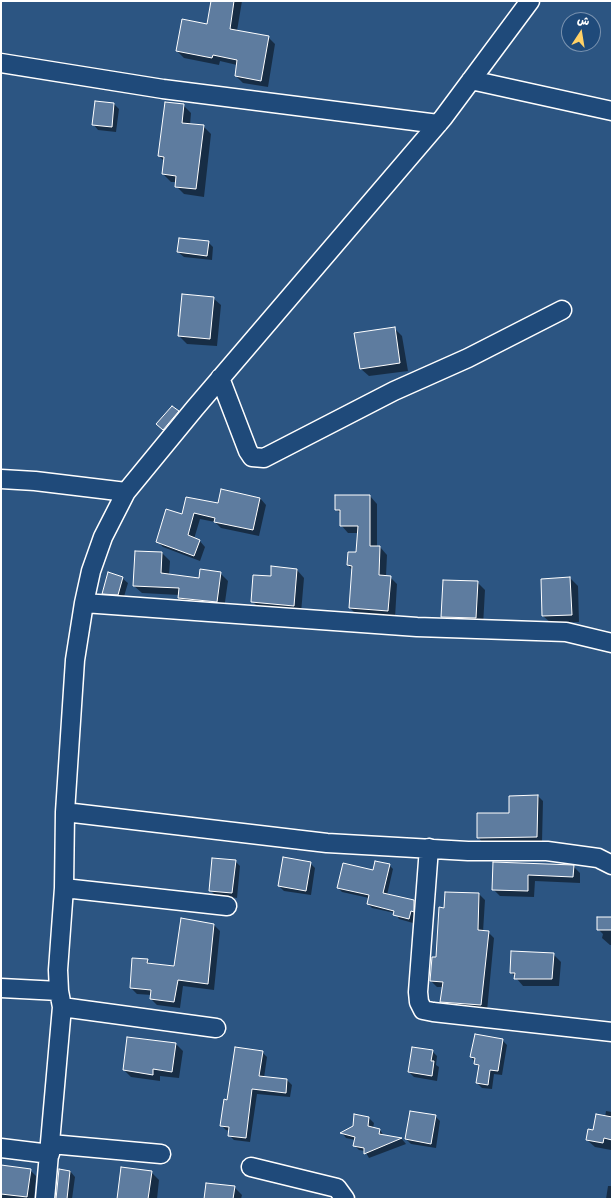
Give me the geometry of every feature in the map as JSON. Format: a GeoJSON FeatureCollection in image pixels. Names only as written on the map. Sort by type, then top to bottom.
{"type":"FeatureCollection","features":[{"type":"Feature","properties":{"kind":"street"},"geometry":{"type":"LineString","coordinates":[[45,1199],[61,999],[58,970],[64,888],[65,812],[75,660],[84,603],[91,571],[103,537],[126,492],[220,378],[438,124],[530,1]]}},
{"type":"Feature","properties":{"kind":"street"},"geometry":{"type":"LineString","coordinates":[[1,63],[162,89],[438,124]]}},
{"type":"Feature","properties":{"kind":"street"},"geometry":{"type":"LineString","coordinates":[[471,80],[612,111]]}},
{"type":"Feature","properties":{"kind":"street"},"geometry":{"type":"LineString","coordinates":[[220,378],[248,451],[252,457],[264,458],[394,391],[468,358],[562,310]]}},
{"type":"Feature","properties":{"kind":"street"},"geometry":{"type":"LineString","coordinates":[[1,479],[35,481],[126,492]]}},
{"type":"Feature","properties":{"kind":"street"},"geometry":{"type":"LineString","coordinates":[[84,603],[417,627],[566,632],[612,643]]}},
{"type":"Feature","properties":{"kind":"street"},"geometry":{"type":"LineString","coordinates":[[65,812],[327,843],[429,848],[547,851],[598,858],[612,865]]}},
{"type":"Feature","properties":{"kind":"street"},"geometry":{"type":"LineString","coordinates":[[429,848],[418,992],[419,1002],[423,1010],[612,1032]]}},
{"type":"Feature","properties":{"kind":"street"},"geometry":{"type":"LineString","coordinates":[[64,888],[227,906]]}},
{"type":"Feature","properties":{"kind":"street"},"geometry":{"type":"LineString","coordinates":[[1,988],[216,1028]]}},
{"type":"Feature","properties":{"kind":"street"},"geometry":{"type":"LineString","coordinates":[[1,1148],[161,1154]]}},
{"type":"Feature","properties":{"kind":"street"},"geometry":{"type":"LineString","coordinates":[[251,1167],[337,1188],[345,1199]]}},
{"type":"Feature","properties":{"kind":"building"},"geometry":{"type":"Polygon","coordinates":[[[211,1],[234,1],[230,29],[269,36],[261,81],[235,76],[237,60],[213,55],[212,58],[176,51],[182,19],[207,24],[211,1]]]}},
{"type":"Feature","properties":{"kind":"building"},"geometry":{"type":"Polygon","coordinates":[[[95,101],[114,103],[112,127],[92,125],[95,101]]]}},
{"type":"Feature","properties":{"kind":"building"},"geometry":{"type":"Polygon","coordinates":[[[165,102],[184,104],[182,123],[204,125],[196,189],[175,187],[176,176],[162,174],[164,157],[158,156],[165,102]]]}},
{"type":"Feature","properties":{"kind":"building"},"geometry":{"type":"Polygon","coordinates":[[[179,238],[209,241],[207,256],[177,252],[179,238]]]}},
{"type":"Feature","properties":{"kind":"building"},"geometry":{"type":"Polygon","coordinates":[[[182,294],[214,297],[210,339],[178,336],[182,294]]]}},
{"type":"Feature","properties":{"kind":"building"},"geometry":{"type":"Polygon","coordinates":[[[395,327],[400,363],[360,369],[354,333],[395,327]]]}},
{"type":"Feature","properties":{"kind":"building"},"geometry":{"type":"Polygon","coordinates":[[[172,406],[179,411],[163,430],[156,424],[172,406]]]}},
{"type":"Feature","properties":{"kind":"building"},"geometry":{"type":"Polygon","coordinates":[[[221,489],[260,498],[253,530],[214,522],[215,518],[194,513],[188,535],[200,540],[194,556],[156,542],[166,509],[182,514],[186,497],[218,503],[221,489]]]}},
{"type":"Feature","properties":{"kind":"building"},"geometry":{"type":"Polygon","coordinates":[[[335,495],[370,495],[370,546],[380,546],[379,575],[391,576],[388,611],[349,608],[352,566],[347,565],[348,552],[356,552],[358,526],[340,526],[340,510],[335,510],[335,495]]]}},
{"type":"Feature","properties":{"kind":"building"},"geometry":{"type":"Polygon","coordinates":[[[135,551],[162,552],[161,573],[199,578],[200,569],[221,572],[217,602],[178,598],[179,588],[133,586],[135,551]]]}},
{"type":"Feature","properties":{"kind":"building"},"geometry":{"type":"Polygon","coordinates":[[[271,566],[297,569],[294,606],[251,602],[253,575],[271,576],[271,566]]]}},
{"type":"Feature","properties":{"kind":"building"},"geometry":{"type":"Polygon","coordinates":[[[108,572],[123,577],[118,595],[102,594],[108,572]]]}},
{"type":"Feature","properties":{"kind":"building"},"geometry":{"type":"Polygon","coordinates":[[[570,577],[572,615],[542,616],[541,579],[570,577]]]}},
{"type":"Feature","properties":{"kind":"building"},"geometry":{"type":"Polygon","coordinates":[[[443,580],[478,581],[476,618],[441,617],[443,580]]]}},
{"type":"Feature","properties":{"kind":"building"},"geometry":{"type":"Polygon","coordinates":[[[538,795],[537,837],[477,838],[477,813],[509,813],[509,796],[538,795]]]}},
{"type":"Feature","properties":{"kind":"building"},"geometry":{"type":"Polygon","coordinates":[[[283,857],[311,862],[306,891],[278,886],[283,857]]]}},
{"type":"Feature","properties":{"kind":"building"},"geometry":{"type":"Polygon","coordinates":[[[212,858],[236,860],[232,893],[209,891],[212,858]]]}},
{"type":"Feature","properties":{"kind":"building"},"geometry":{"type":"Polygon","coordinates":[[[375,861],[390,864],[383,893],[414,900],[414,912],[411,911],[409,919],[393,915],[394,911],[367,904],[369,895],[337,888],[343,863],[373,870],[375,861]]]}},
{"type":"Feature","properties":{"kind":"building"},"geometry":{"type":"Polygon","coordinates":[[[493,862],[574,865],[573,877],[528,875],[528,891],[492,890],[493,862]]]}},
{"type":"Feature","properties":{"kind":"building"},"geometry":{"type":"Polygon","coordinates":[[[445,892],[479,893],[478,930],[489,931],[481,1005],[440,1002],[443,982],[430,981],[432,957],[436,957],[439,907],[444,908],[445,892]]]}},
{"type":"Feature","properties":{"kind":"building"},"geometry":{"type":"Polygon","coordinates":[[[597,917],[612,917],[612,930],[597,930],[597,917]]]}},
{"type":"Feature","properties":{"kind":"building"},"geometry":{"type":"Polygon","coordinates":[[[181,918],[214,924],[208,984],[178,980],[174,1002],[150,999],[151,990],[130,988],[132,958],[148,959],[147,963],[174,966],[181,918]]]}},
{"type":"Feature","properties":{"kind":"building"},"geometry":{"type":"Polygon","coordinates":[[[511,951],[554,953],[552,979],[514,979],[515,973],[510,973],[511,951]]]}},
{"type":"Feature","properties":{"kind":"building"},"geometry":{"type":"Polygon","coordinates":[[[475,1034],[503,1039],[498,1071],[490,1070],[488,1085],[476,1083],[479,1065],[474,1064],[475,1058],[470,1057],[475,1034]]]}},
{"type":"Feature","properties":{"kind":"building"},"geometry":{"type":"Polygon","coordinates":[[[127,1037],[176,1043],[172,1072],[153,1069],[153,1075],[123,1070],[127,1037]]]}},
{"type":"Feature","properties":{"kind":"building"},"geometry":{"type":"Polygon","coordinates":[[[235,1047],[263,1051],[259,1076],[287,1079],[286,1093],[252,1089],[246,1138],[228,1136],[229,1127],[220,1126],[224,1099],[227,1100],[235,1047]]]}},
{"type":"Feature","properties":{"kind":"building"},"geometry":{"type":"Polygon","coordinates":[[[412,1047],[433,1050],[431,1061],[434,1061],[432,1076],[408,1072],[412,1047]]]}},
{"type":"Feature","properties":{"kind":"building"},"geometry":{"type":"Polygon","coordinates":[[[410,1111],[436,1115],[431,1144],[405,1139],[410,1111]]]}},
{"type":"Feature","properties":{"kind":"building"},"geometry":{"type":"Polygon","coordinates":[[[354,1114],[369,1117],[368,1126],[380,1129],[379,1134],[402,1138],[364,1154],[364,1148],[353,1146],[355,1137],[340,1133],[353,1126],[354,1114]]]}},
{"type":"Feature","properties":{"kind":"building"},"geometry":{"type":"Polygon","coordinates":[[[596,1114],[612,1117],[612,1140],[604,1138],[603,1143],[586,1140],[588,1129],[593,1130],[596,1114]]]}},
{"type":"Feature","properties":{"kind":"building"},"geometry":{"type":"Polygon","coordinates":[[[1,1165],[31,1169],[27,1197],[1,1194],[1,1165]]]}},
{"type":"Feature","properties":{"kind":"building"},"geometry":{"type":"Polygon","coordinates":[[[121,1167],[152,1171],[148,1199],[117,1199],[121,1167]]]}},
{"type":"Feature","properties":{"kind":"building"},"geometry":{"type":"Polygon","coordinates":[[[59,1169],[70,1171],[67,1199],[56,1199],[59,1169]]]}},
{"type":"Feature","properties":{"kind":"building"},"geometry":{"type":"Polygon","coordinates":[[[206,1183],[235,1186],[233,1199],[204,1199],[206,1183]]]}}]}
